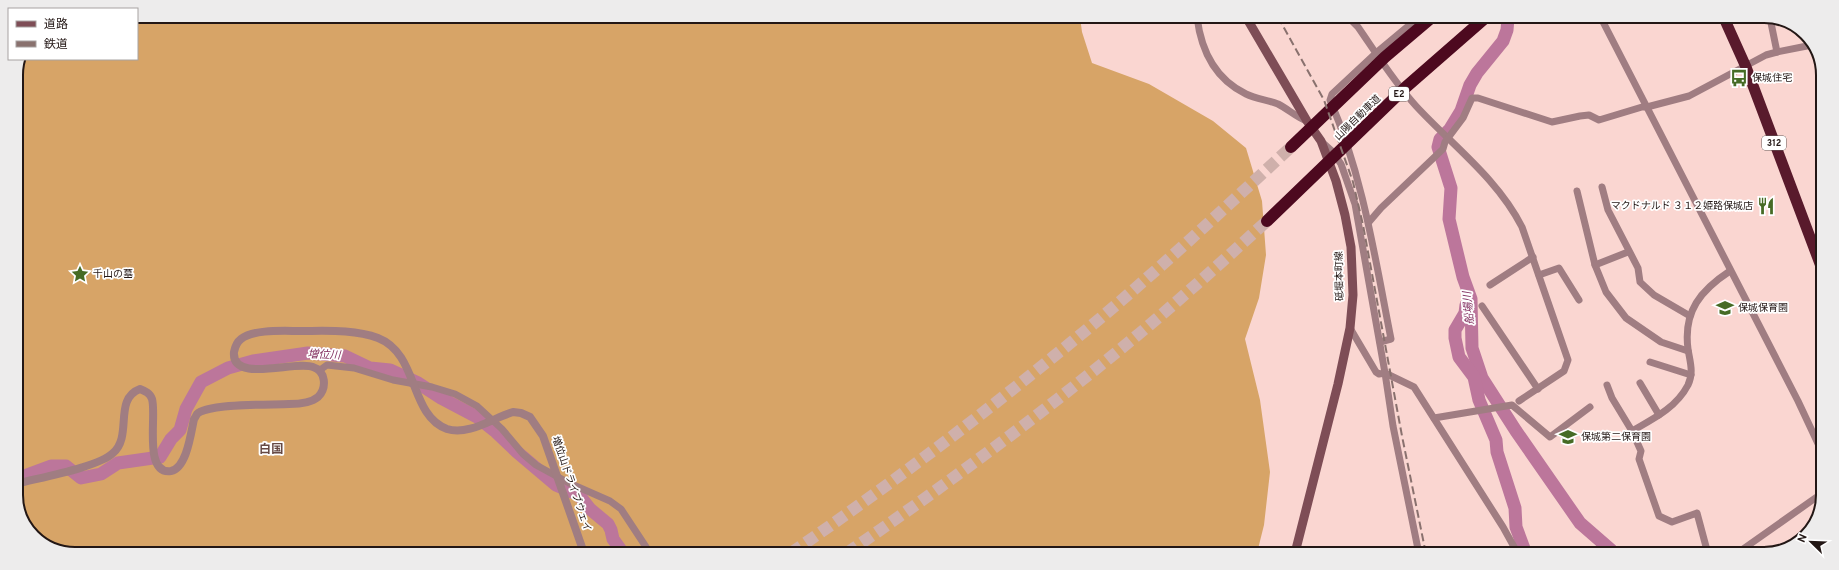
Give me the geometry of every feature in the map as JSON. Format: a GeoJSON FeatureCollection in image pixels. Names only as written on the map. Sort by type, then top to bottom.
{"type":"FeatureCollection","features":[{"type":"Feature","properties":{"kind":"highway"},"geometry":{"type":"LineString","coordinates":[[1291,146],[1379,63],[1425,23]]}},
{"type":"Feature","properties":{"kind":"highway","name":"山陽自動車道"},"geometry":{"type":"LineString","coordinates":[[1267,221],[1406,87],[1478,23]]}},
{"type":"Feature","properties":{"kind":"highway","name":"312"},"geometry":{"type":"LineString","coordinates":[[1726,23],[1746,67],[1816,253]]}},
{"type":"Feature","properties":{"kind":"main road","name":"砥堀本町線"},"geometry":{"type":"LineString","coordinates":[[1249,23],[1307,122],[1321,141],[1346,215],[1351,247],[1353,295],[1350,328],[1338,384],[1297,547]]}},
{"type":"Feature","properties":{"kind":"street"},"geometry":{"type":"LineString","coordinates":[[1198,23],[1203,48],[1218,73],[1246,95],[1279,104],[1297,117],[1307,122]]}},
{"type":"Feature","properties":{"kind":"street"},"geometry":{"type":"LineString","coordinates":[[1354,23],[1415,105],[1498,189],[1512,207],[1522,227],[1568,360],[1564,371],[1519,402]]}},
{"type":"Feature","properties":{"kind":"street"},"geometry":{"type":"LineString","coordinates":[[1380,342],[1392,339],[1369,222],[1353,160],[1330,100],[1332,94],[1376,53],[1412,23]]}},
{"type":"Feature","properties":{"kind":"street"},"geometry":{"type":"LineString","coordinates":[[1604,23],[1816,440]]}},
{"type":"Feature","properties":{"kind":"street"},"geometry":{"type":"LineString","coordinates":[[1771,23],[1777,52]]}},
{"type":"Feature","properties":{"kind":"street"},"geometry":{"type":"LineString","coordinates":[[1369,222],[1381,208],[1443,149],[1445,142],[1463,118],[1472,98],[1478,98],[1552,122],[1589,115],[1599,120],[1642,107],[1689,96],[1766,55],[1807,46]]}},
{"type":"Feature","properties":{"kind":"street"},"geometry":{"type":"LineString","coordinates":[[1321,141],[1337,156],[1346,174],[1355,204],[1386,373],[1393,426],[1418,547]]}},
{"type":"Feature","properties":{"kind":"street"},"geometry":{"type":"LineString","coordinates":[[1602,187],[1608,210],[1628,252],[1639,270],[1640,282],[1654,294],[1690,316]]}},
{"type":"Feature","properties":{"kind":"street"},"geometry":{"type":"LineString","coordinates":[[1577,191],[1595,265],[1606,292],[1622,314],[1661,342],[1688,351]]}},
{"type":"Feature","properties":{"kind":"street"},"geometry":{"type":"LineString","coordinates":[[1595,265],[1628,252]]}},
{"type":"Feature","properties":{"kind":"street"},"geometry":{"type":"LineString","coordinates":[[1490,284],[1533,257]]}},
{"type":"Feature","properties":{"kind":"street"},"geometry":{"type":"LineString","coordinates":[[1539,275],[1559,268],[1579,300]]}},
{"type":"Feature","properties":{"kind":"street"},"geometry":{"type":"LineString","coordinates":[[1632,431],[1659,415],[1680,397],[1691,375],[1688,351],[1690,316],[1697,300],[1704,291],[1717,279],[1730,271]]}},
{"type":"Feature","properties":{"kind":"street"},"geometry":{"type":"LineString","coordinates":[[1482,306],[1538,389]]}},
{"type":"Feature","properties":{"kind":"street"},"geometry":{"type":"LineString","coordinates":[[1350,328],[1376,372],[1379,374],[1386,373],[1414,387],[1514,547]]}},
{"type":"Feature","properties":{"kind":"street","name":"増位山ドライブウェイ"},"geometry":{"type":"LineString","coordinates":[[320,370],[312,366],[304,365],[246,369],[237,364],[234,356],[235,347],[240,339],[250,334],[272,331],[334,331],[378,338],[387,343],[399,355],[405,364],[431,420],[448,429],[458,431],[468,429],[513,412],[521,413],[530,417],[543,436],[582,547]]}},
{"type":"Feature","properties":{"kind":"street"},"geometry":{"type":"LineString","coordinates":[[1650,362],[1691,375]]}},
{"type":"Feature","properties":{"kind":"street"},"geometry":{"type":"LineString","coordinates":[[23,482],[93,464],[113,453],[119,446],[122,436],[128,397],[140,389],[147,392],[152,399],[154,413],[153,456],[156,464],[163,470],[172,471],[178,467],[184,459],[194,420],[197,414],[204,410],[230,406],[294,404],[309,402],[318,397],[322,390],[324,381],[320,370],[328,365],[354,368],[393,380],[432,387],[455,394],[477,406],[502,429],[523,454],[536,465],[569,483],[610,501],[622,509],[646,547]]}},
{"type":"Feature","properties":{"kind":"street"},"geometry":{"type":"LineString","coordinates":[[1640,383],[1659,415]]}},
{"type":"Feature","properties":{"kind":"street"},"geometry":{"type":"LineString","coordinates":[[1607,385],[1612,398],[1632,431],[1640,452],[1639,459],[1658,516],[1672,522],[1697,513],[1706,547]]}},
{"type":"Feature","properties":{"kind":"street"},"geometry":{"type":"LineString","coordinates":[[1434,418],[1512,405],[1550,436],[1590,407]]}},
{"type":"Feature","properties":{"kind":"street"},"geometry":{"type":"LineString","coordinates":[[1746,547],[1816,498]]}},
{"type":"Feature","properties":{"kind":"shaded area"},"geometry":{"type":"Polygon","coordinates":[[[138,23],[1081,23],[1082,32],[1092,63],[1149,84],[1213,121],[1246,148],[1262,201],[1266,255],[1259,298],[1245,339],[1260,400],[1270,472],[1264,525],[1258,547],[69,547],[55,543],[41,534],[30,521],[23,498],[23,75],[26,60],[138,60],[138,23]]]}},
{"type":"Feature","properties":{"kind":"waterway","name":"船場川"},"geometry":{"type":"LineString","coordinates":[[1508,23],[1503,41],[1477,73],[1470,85],[1461,111],[1450,129],[1440,139],[1438,147],[1451,188],[1449,219],[1463,277],[1471,299],[1472,348],[1482,378],[1516,431],[1580,523],[1608,547]]}},
{"type":"Feature","properties":{"kind":"waterway"},"geometry":{"type":"LineString","coordinates":[[1466,305],[1465,313],[1455,330],[1459,357],[1474,377],[1479,400],[1496,440],[1497,452],[1515,508],[1516,527],[1523,547]]}},
{"type":"Feature","properties":{"kind":"waterway","name":"増位川"},"geometry":{"type":"LineString","coordinates":[[23,476],[51,466],[66,466],[81,478],[101,474],[118,463],[160,457],[171,439],[180,430],[186,409],[201,382],[228,368],[253,361],[308,353],[345,356],[370,368],[390,370],[418,383],[441,398],[477,417],[556,485],[579,495],[590,509],[608,524],[613,539],[619,547]]}},
{"type":"Feature","properties":{"kind":"tunnel"},"geometry":{"type":"LineString","coordinates":[[800,547],[924,458],[1084,332],[1174,254],[1291,147]]}},
{"type":"Feature","properties":{"kind":"tunnel"},"geometry":{"type":"LineString","coordinates":[[855,547],[959,474],[1069,391],[1204,278],[1267,221]]}},
{"type":"Feature","properties":{"kind":"railway"},"geometry":{"type":"LineString","coordinates":[[1281,23],[1324,100],[1353,182],[1363,225],[1402,436],[1425,547]]}},
{"type":"Feature","properties":{"kind":"place","name":"保城住宅"},"geometry":{"type":"Point","coordinates":[1739,78]}},
{"type":"Feature","properties":{"kind":"place","name":"マクドナルド ３１２姫路保城店"},"geometry":{"type":"Point","coordinates":[1766,206]}},
{"type":"Feature","properties":{"kind":"place","name":"千山の墓"},"geometry":{"type":"Point","coordinates":[80,274]}},
{"type":"Feature","properties":{"kind":"place","name":"保城保育園"},"geometry":{"type":"Point","coordinates":[1725,308]}},
{"type":"Feature","properties":{"kind":"place","name":"保城第二保育園"},"geometry":{"type":"Point","coordinates":[1568,437]}},
{"type":"Feature","properties":{"kind":"district","name":"白国"},"geometry":{"type":"Point","coordinates":[271,450]}}]}
